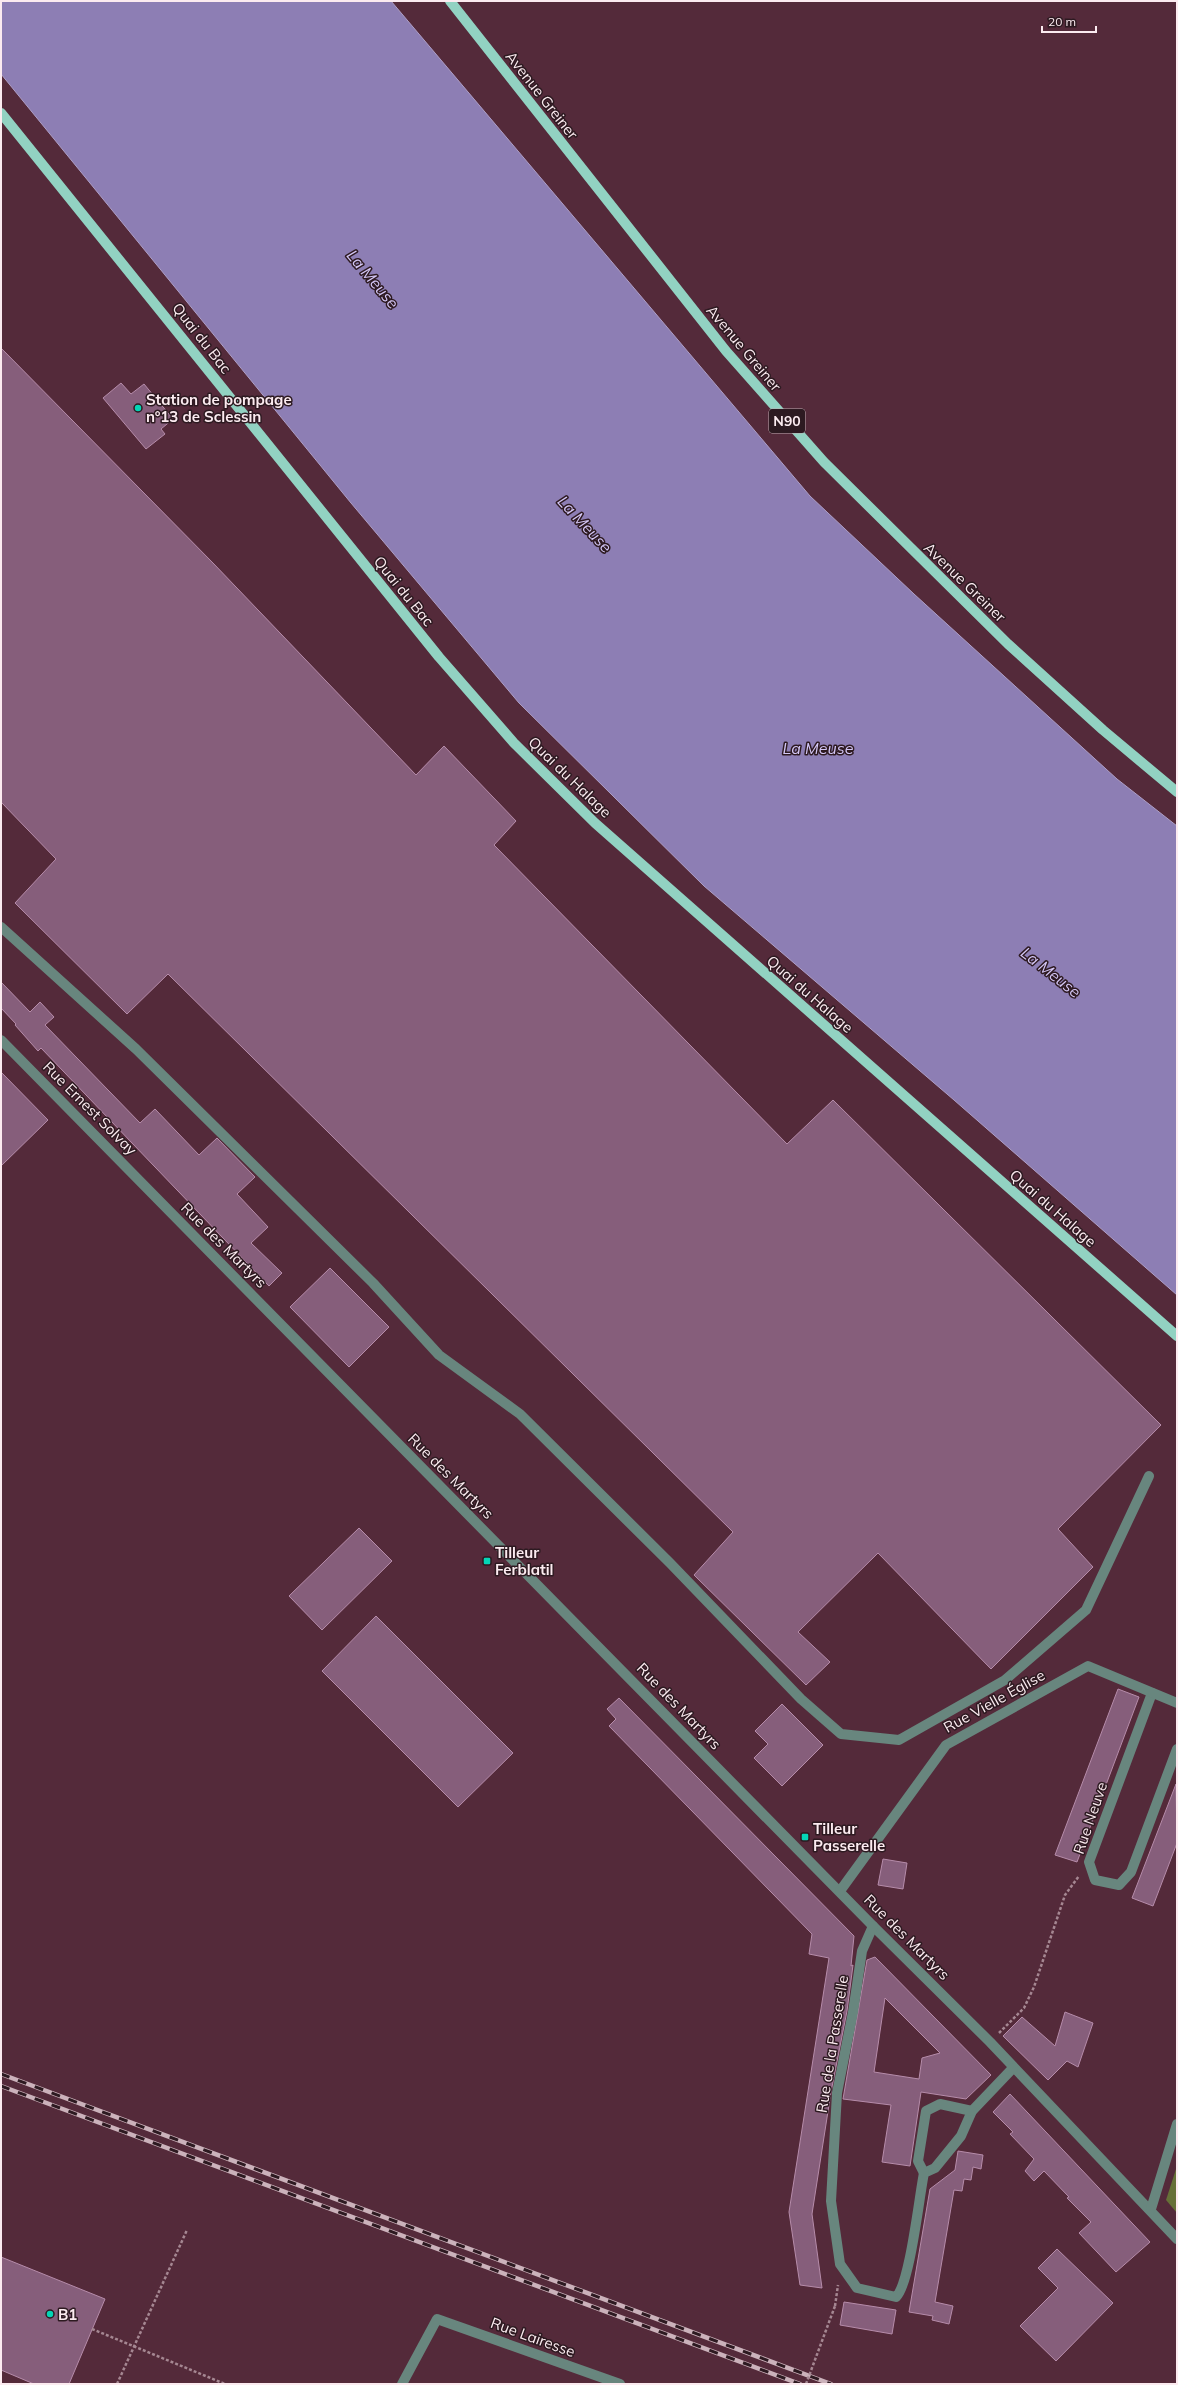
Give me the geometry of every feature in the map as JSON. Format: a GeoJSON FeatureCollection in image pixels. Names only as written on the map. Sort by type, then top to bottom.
{"type":"FeatureCollection","features":[{"type":"Feature","properties":{"kind":"main road","name":"Avenue Greiner"},"geometry":{"type":"LineString","coordinates":[[450,1],[726,352],[824,462],[1008,644],[1103,730],[1177,792]]}},
{"type":"Feature","properties":{"kind":"main road","name":"Quai du Bac"},"geometry":{"type":"LineString","coordinates":[[1,113],[439,657]]}},
{"type":"Feature","properties":{"kind":"main road","name":"Quai du Halage"},"geometry":{"type":"LineString","coordinates":[[439,657],[514,743],[595,823],[1177,1336]]}},
{"type":"Feature","properties":{"kind":"street"},"geometry":{"type":"LineString","coordinates":[[1,926],[136,1049],[373,1284],[439,1355],[520,1414],[670,1563],[801,1699],[841,1734],[899,1740],[1004,1680],[1086,1610],[1149,1476]]}},
{"type":"Feature","properties":{"kind":"street","name":"Rue Ernest Solvay"},"geometry":{"type":"LineString","coordinates":[[1,1040],[157,1198]]}},
{"type":"Feature","properties":{"kind":"street","name":"Rue des Martyrs"},"geometry":{"type":"LineString","coordinates":[[157,1198],[990,2042],[1013,2068],[1151,2210],[1177,2239]]}},
{"type":"Feature","properties":{"kind":"street","name":"Rue Vielle Église"},"geometry":{"type":"LineString","coordinates":[[840,1891],[946,1745],[1088,1666],[1177,1703]]}},
{"type":"Feature","properties":{"kind":"street","name":"Rue Neuve"},"geometry":{"type":"LineString","coordinates":[[1152,1693],[1089,1862],[1095,1880],[1119,1884],[1131,1872],[1177,1749]]}},
{"type":"Feature","properties":{"kind":"street","name":"Rue de la Passerelle"},"geometry":{"type":"LineString","coordinates":[[874,1926],[862,1951],[853,2012],[837,2092],[831,2201],[840,2264],[857,2288],[896,2297],[901,2292],[908,2263],[924,2173]]}},
{"type":"Feature","properties":{"kind":"street"},"geometry":{"type":"LineString","coordinates":[[972,2111],[940,2104],[926,2111],[918,2161],[924,2173],[936,2168],[961,2136],[972,2111],[1013,2068]]}},
{"type":"Feature","properties":{"kind":"street"},"geometry":{"type":"LineString","coordinates":[[1151,2210],[1177,2124]]}},
{"type":"Feature","properties":{"kind":"street","name":"Rue Lairesse"},"geometry":{"type":"LineString","coordinates":[[402,2384],[437,2319],[620,2384]]}},
{"type":"Feature","properties":{"kind":"path"},"geometry":{"type":"LineString","coordinates":[[990,2042],[1024,2008],[1034,1987],[1065,1896],[1089,1862]]}},
{"type":"Feature","properties":{"kind":"path"},"geometry":{"type":"LineString","coordinates":[[117,2384],[186,2230]]}},
{"type":"Feature","properties":{"kind":"path"},"geometry":{"type":"LineString","coordinates":[[806,2384],[835,2306],[839,2278]]}},
{"type":"Feature","properties":{"kind":"path"},"geometry":{"type":"LineString","coordinates":[[92,2329],[225,2384]]}},
{"type":"Feature","properties":{"kind":"green space"},"geometry":{"type":"Polygon","coordinates":[[[1177,2166],[1177,2213],[1166,2200],[1177,2166]]]}},
{"type":"Feature","properties":{"kind":"water","name":"La Meuse"},"geometry":{"type":"Polygon","coordinates":[[[1,1],[391,1],[810,496],[914,594],[1117,779],[1177,826],[1177,1295],[954,1100],[704,886],[519,703],[351,503],[1,74],[1,1]]]}},
{"type":"Feature","properties":{"kind":"building"},"geometry":{"type":"Polygon","coordinates":[[[1,348],[213,563],[416,775],[444,746],[516,821],[494,845],[787,1144],[833,1100],[1161,1425],[1058,1529],[1093,1567],[991,1669],[878,1553],[798,1632],[830,1662],[806,1685],[694,1575],[733,1532],[168,974],[127,1014],[15,903],[56,859],[1,802],[1,348]]]}},
{"type":"Feature","properties":{"kind":"building","name":"Station de pompage n°13 de Sclessin"},"geometry":{"type":"Polygon","coordinates":[[[121,383],[131,394],[144,384],[173,419],[161,429],[165,434],[146,449],[103,398],[121,383]]]}},
{"type":"Feature","properties":{"kind":"building"},"geometry":{"type":"Polygon","coordinates":[[[1,982],[30,1012],[40,1002],[54,1017],[45,1025],[140,1123],[155,1109],[199,1155],[217,1138],[255,1177],[237,1194],[268,1227],[251,1243],[282,1273],[269,1286],[41,1048],[38,1051],[15,1025],[16,1024],[1,1008],[1,982]]]}},
{"type":"Feature","properties":{"kind":"building"},"geometry":{"type":"Polygon","coordinates":[[[1,1072],[48,1120],[1,1166],[1,1072]]]}},
{"type":"Feature","properties":{"kind":"building"},"geometry":{"type":"Polygon","coordinates":[[[330,1268],[389,1327],[349,1367],[290,1307],[330,1268]]]}},
{"type":"Feature","properties":{"kind":"building"},"geometry":{"type":"Polygon","coordinates":[[[359,1528],[392,1561],[322,1630],[289,1596],[359,1528]]]}},
{"type":"Feature","properties":{"kind":"building"},"geometry":{"type":"Polygon","coordinates":[[[376,1616],[513,1753],[458,1807],[322,1671],[376,1616]]]}},
{"type":"Feature","properties":{"kind":"building"},"geometry":{"type":"Polygon","coordinates":[[[1118,1689],[1139,1697],[1077,1862],[1055,1855],[1118,1689]]]}},
{"type":"Feature","properties":{"kind":"building"},"geometry":{"type":"Polygon","coordinates":[[[619,1698],[854,1936],[851,1966],[853,1965],[847,2011],[831,2092],[812,2214],[822,2288],[800,2285],[789,2212],[829,1958],[809,1954],[812,1934],[609,1726],[616,1719],[607,1709],[619,1698]]]}},
{"type":"Feature","properties":{"kind":"building"},"geometry":{"type":"Polygon","coordinates":[[[782,1704],[823,1745],[782,1786],[754,1758],[768,1744],[755,1731],[782,1704]]]}},
{"type":"Feature","properties":{"kind":"building"},"geometry":{"type":"Polygon","coordinates":[[[1176,1784],[1177,1843],[1153,1906],[1132,1898],[1176,1784]]]}},
{"type":"Feature","properties":{"kind":"building"},"geometry":{"type":"Polygon","coordinates":[[[883,1859],[907,1863],[903,1889],[878,1885],[883,1859]]]}},
{"type":"Feature","properties":{"kind":"building"},"geometry":{"type":"Polygon","coordinates":[[[875,1957],[991,2075],[966,2099],[921,2092],[910,2166],[882,2162],[891,2105],[843,2099],[867,1960],[875,1957]],[[885,1998],[874,2072],[919,2079],[922,2058],[940,2053],[885,1998]]]}},
{"type":"Feature","properties":{"kind":"building"},"geometry":{"type":"Polygon","coordinates":[[[1065,2012],[1093,2023],[1078,2067],[1067,2061],[1048,2080],[1003,2036],[1022,2017],[1055,2046],[1065,2012]]]}},
{"type":"Feature","properties":{"kind":"building"},"geometry":{"type":"Polygon","coordinates":[[[1010,2094],[1150,2242],[1116,2272],[1079,2233],[1091,2222],[1067,2198],[1069,2197],[1044,2171],[1034,2181],[1025,2171],[1034,2159],[1010,2134],[1013,2132],[993,2112],[1010,2094]]]}},
{"type":"Feature","properties":{"kind":"building"},"geometry":{"type":"Polygon","coordinates":[[[958,2151],[983,2155],[981,2169],[973,2167],[971,2180],[964,2179],[962,2191],[954,2190],[935,2302],[953,2306],[949,2324],[932,2320],[933,2316],[909,2312],[930,2189],[955,2170],[958,2151]]]}},
{"type":"Feature","properties":{"kind":"building"},"geometry":{"type":"Polygon","coordinates":[[[1057,2249],[1113,2303],[1056,2361],[1020,2326],[1058,2288],[1038,2268],[1057,2249]]]}},
{"type":"Feature","properties":{"kind":"building","name":"B1"},"geometry":{"type":"Polygon","coordinates":[[[1,2257],[105,2299],[69,2384],[34,2384],[1,2370],[1,2257]]]}},
{"type":"Feature","properties":{"kind":"building"},"geometry":{"type":"Polygon","coordinates":[[[844,2302],[896,2310],[892,2334],[840,2325],[844,2302]]]}},
{"type":"Feature","properties":{"kind":"railway"},"geometry":{"type":"LineString","coordinates":[[1,2074],[831,2384]]}},
{"type":"Feature","properties":{"kind":"railway"},"geometry":{"type":"LineString","coordinates":[[1,2086],[800,2384]]}},
{"type":"Feature","properties":{"kind":"place","name":"Station de pompage n°13 de Sclessin"},"geometry":{"type":"Point","coordinates":[138,408]}},
{"type":"Feature","properties":{"kind":"place","name":"Tilleur Ferblatil"},"geometry":{"type":"Point","coordinates":[487,1561]}},
{"type":"Feature","properties":{"kind":"place","name":"Tilleur Passerelle"},"geometry":{"type":"Point","coordinates":[805,1837]}},
{"type":"Feature","properties":{"kind":"place","name":"B1"},"geometry":{"type":"Point","coordinates":[50,2314]}}]}
